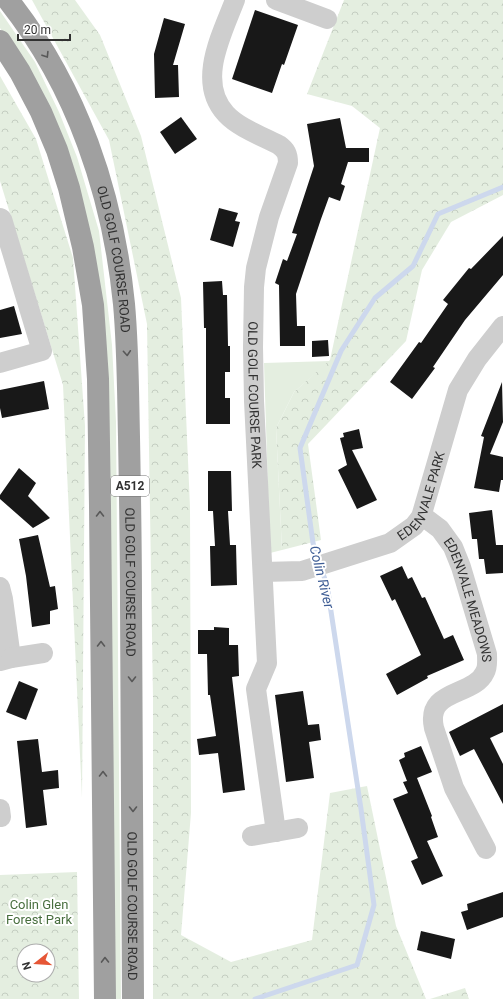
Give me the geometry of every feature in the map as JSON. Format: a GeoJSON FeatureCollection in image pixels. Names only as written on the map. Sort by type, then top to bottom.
{"type":"FeatureCollection","features":[{"type":"Feature","properties":{"kind":"highway","name":"OLD GOLF COURSE ROAD"},"geometry":{"type":"LineString","coordinates":[[8,0],[48,57],[70,99],[87,138],[101,181],[114,241],[124,302],[128,376],[131,508],[133,999]]}},
{"type":"Feature","properties":{"kind":"highway","name":"OLD GOLF COURSE ROAD"},"geometry":{"type":"LineString","coordinates":[[0,41],[27,85],[41,112],[57,150],[69,188],[83,247],[93,305],[98,379],[105,999]]}},
{"type":"Feature","properties":{"kind":"street","name":"OLD GOLF COURSE PARK"},"geometry":{"type":"LineString","coordinates":[[234,0],[216,49],[212,74],[214,92],[219,104],[226,114],[237,123],[279,145],[288,156],[288,163],[270,217],[258,261],[254,287],[254,401],[267,663],[256,689],[276,832]]}},
{"type":"Feature","properties":{"kind":"street"},"geometry":{"type":"LineString","coordinates":[[276,0],[327,19]]}},
{"type":"Feature","properties":{"kind":"street"},"geometry":{"type":"LineString","coordinates":[[0,218],[2,219],[42,351],[0,363]]}},
{"type":"Feature","properties":{"kind":"street","name":"EDENVALE PARK"},"geometry":{"type":"LineString","coordinates":[[263,572],[296,572],[344,558],[390,543],[414,526],[421,517],[458,390],[477,359],[503,326]]}},
{"type":"Feature","properties":{"kind":"street","name":"EDENVALE MEADOWS"},"geometry":{"type":"LineString","coordinates":[[421,517],[428,520],[440,529],[453,547],[461,567],[488,663],[485,673],[475,683],[446,698],[438,705],[432,718],[454,788],[486,849]]}},
{"type":"Feature","properties":{"kind":"street"},"geometry":{"type":"LineString","coordinates":[[0,587],[3,598],[6,659],[43,652]]}},
{"type":"Feature","properties":{"kind":"street"},"geometry":{"type":"LineString","coordinates":[[252,836],[298,828]]}},
{"type":"Feature","properties":{"kind":"green space"},"geometry":{"type":"Polygon","coordinates":[[[32,0],[75,0],[100,35],[141,136],[181,298],[190,507],[191,813],[181,935],[231,962],[312,940],[330,793],[367,786],[396,926],[426,999],[153,999],[153,697],[147,324],[109,140],[32,0]]]}},
{"type":"Feature","properties":{"kind":"green space"},"geometry":{"type":"Polygon","coordinates":[[[344,0],[503,0],[503,195],[451,222],[422,270],[406,341],[308,444],[321,540],[282,550],[276,428],[294,392],[330,360],[380,128],[352,106],[307,94],[344,0]]]}},
{"type":"Feature","properties":{"kind":"green space"},"geometry":{"type":"Polygon","coordinates":[[[0,11],[35,62],[59,112],[77,157],[99,231],[112,345],[116,422],[121,999],[110,999],[100,324],[20,58],[0,28],[0,11]]]}},
{"type":"Feature","properties":{"kind":"green space"},"geometry":{"type":"Polygon","coordinates":[[[0,76],[36,139],[73,258],[85,426],[82,798],[63,385],[0,181],[0,76]]]}},
{"type":"Feature","properties":{"kind":"green space"},"geometry":{"type":"Polygon","coordinates":[[[330,361],[294,392],[276,428],[282,550],[270,553],[264,363],[330,361]]]}},
{"type":"Feature","properties":{"kind":"green space","name":"Colin Glen Forest Park"},"geometry":{"type":"Polygon","coordinates":[[[77,872],[79,999],[0,999],[0,875],[77,872]]]}},
{"type":"Feature","properties":{"kind":"green space"},"geometry":{"type":"Polygon","coordinates":[[[465,988],[469,999],[430,999],[465,988]]]}},
{"type":"Feature","properties":{"kind":"building"},"geometry":{"type":"Polygon","coordinates":[[[255,10],[298,25],[284,65],[282,64],[272,93],[232,79],[255,10]]]}},
{"type":"Feature","properties":{"kind":"building"},"geometry":{"type":"Polygon","coordinates":[[[164,18],[185,24],[173,65],[178,65],[179,97],[155,98],[154,54],[164,18]]]}},
{"type":"Feature","properties":{"kind":"building"},"geometry":{"type":"Polygon","coordinates":[[[181,117],[197,139],[175,154],[160,132],[181,117]]]}},
{"type":"Feature","properties":{"kind":"building"},"geometry":{"type":"Polygon","coordinates":[[[340,118],[346,148],[369,148],[369,162],[348,162],[341,184],[345,186],[340,201],[329,197],[321,219],[296,294],[297,326],[305,326],[305,346],[280,346],[279,285],[275,283],[283,259],[287,261],[297,234],[292,233],[314,166],[307,124],[340,118]]]}},
{"type":"Feature","properties":{"kind":"building"},"geometry":{"type":"Polygon","coordinates":[[[219,208],[238,213],[235,221],[240,222],[233,247],[210,240],[219,208]]]}},
{"type":"Feature","properties":{"kind":"building"},"geometry":{"type":"Polygon","coordinates":[[[503,236],[503,275],[465,320],[433,367],[435,368],[412,399],[390,382],[419,342],[421,343],[448,304],[443,300],[469,268],[471,269],[503,236]]]}},
{"type":"Feature","properties":{"kind":"building"},"geometry":{"type":"Polygon","coordinates":[[[222,281],[223,295],[227,295],[228,346],[230,346],[230,372],[225,372],[225,398],[230,398],[230,424],[206,424],[206,328],[204,328],[203,282],[222,281]]]}},
{"type":"Feature","properties":{"kind":"building"},"geometry":{"type":"Polygon","coordinates":[[[14,306],[22,334],[0,338],[0,310],[14,306]]]}},
{"type":"Feature","properties":{"kind":"building"},"geometry":{"type":"Polygon","coordinates":[[[328,340],[329,356],[312,357],[312,341],[328,340]]]}},
{"type":"Feature","properties":{"kind":"building"},"geometry":{"type":"Polygon","coordinates":[[[44,381],[49,409],[2,418],[0,408],[0,390],[44,381]]]}},
{"type":"Feature","properties":{"kind":"building"},"geometry":{"type":"Polygon","coordinates":[[[502,382],[503,422],[490,454],[503,457],[503,480],[501,480],[499,492],[474,488],[484,437],[481,436],[502,382]]]}},
{"type":"Feature","properties":{"kind":"building"},"geometry":{"type":"Polygon","coordinates":[[[359,429],[363,448],[352,450],[377,500],[357,509],[338,470],[347,465],[340,438],[344,437],[343,433],[359,429]]]}},
{"type":"Feature","properties":{"kind":"building"},"geometry":{"type":"Polygon","coordinates":[[[19,468],[36,483],[28,496],[50,518],[33,528],[0,499],[0,495],[19,468]]]}},
{"type":"Feature","properties":{"kind":"building"},"geometry":{"type":"Polygon","coordinates":[[[208,471],[231,471],[232,511],[228,511],[230,545],[236,545],[237,585],[211,586],[210,546],[215,546],[213,511],[208,511],[208,471]]]}},
{"type":"Feature","properties":{"kind":"building"},"geometry":{"type":"Polygon","coordinates":[[[492,510],[496,545],[503,545],[503,573],[486,574],[484,559],[479,559],[477,539],[472,539],[469,513],[492,510]]]}},
{"type":"Feature","properties":{"kind":"building"},"geometry":{"type":"Polygon","coordinates":[[[38,535],[50,587],[55,586],[58,609],[50,611],[50,624],[32,627],[26,576],[19,539],[38,535]]]}},
{"type":"Feature","properties":{"kind":"building"},"geometry":{"type":"Polygon","coordinates":[[[402,566],[408,579],[412,577],[422,598],[425,597],[444,639],[453,635],[464,660],[427,676],[428,678],[397,695],[386,674],[421,655],[395,599],[392,601],[380,576],[402,566]]]}},
{"type":"Feature","properties":{"kind":"building"},"geometry":{"type":"Polygon","coordinates":[[[214,627],[229,628],[229,645],[238,645],[239,676],[232,677],[245,790],[223,793],[218,753],[199,755],[197,739],[216,736],[210,695],[208,695],[207,654],[198,654],[198,630],[214,630],[214,627]]]}},
{"type":"Feature","properties":{"kind":"building"},"geometry":{"type":"Polygon","coordinates":[[[19,681],[38,689],[26,720],[6,712],[19,681]]]}},
{"type":"Feature","properties":{"kind":"building"},"geometry":{"type":"Polygon","coordinates":[[[303,691],[308,725],[319,724],[321,740],[309,742],[314,778],[286,782],[275,695],[303,691]]]}},
{"type":"Feature","properties":{"kind":"building"},"geometry":{"type":"Polygon","coordinates":[[[503,704],[503,732],[490,738],[503,764],[503,804],[474,749],[460,756],[449,732],[503,704]]]}},
{"type":"Feature","properties":{"kind":"building"},"geometry":{"type":"Polygon","coordinates":[[[38,739],[42,772],[58,770],[59,788],[43,790],[47,825],[26,828],[17,741],[38,739]]]}},
{"type":"Feature","properties":{"kind":"building"},"geometry":{"type":"Polygon","coordinates":[[[421,746],[432,772],[417,778],[432,816],[431,817],[438,837],[427,841],[443,876],[422,885],[411,861],[418,858],[393,799],[408,793],[403,782],[407,781],[399,760],[405,757],[404,753],[421,746]]]}},
{"type":"Feature","properties":{"kind":"building"},"geometry":{"type":"Polygon","coordinates":[[[503,892],[503,917],[467,930],[461,912],[468,910],[467,904],[503,892]]]}},
{"type":"Feature","properties":{"kind":"building"},"geometry":{"type":"Polygon","coordinates":[[[421,931],[455,939],[451,959],[417,950],[421,931]]]}},
{"type":"Feature","properties":{"kind":"waterway","name":"Colin River"},"geometry":{"type":"LineString","coordinates":[[318,561],[313,543],[300,448],[341,351],[375,298],[413,266],[438,214],[503,187]]}},
{"type":"Feature","properties":{"kind":"waterway","name":"Colin River"},"geometry":{"type":"LineString","coordinates":[[255,999],[357,965],[374,905],[327,585],[321,568]]}}]}
